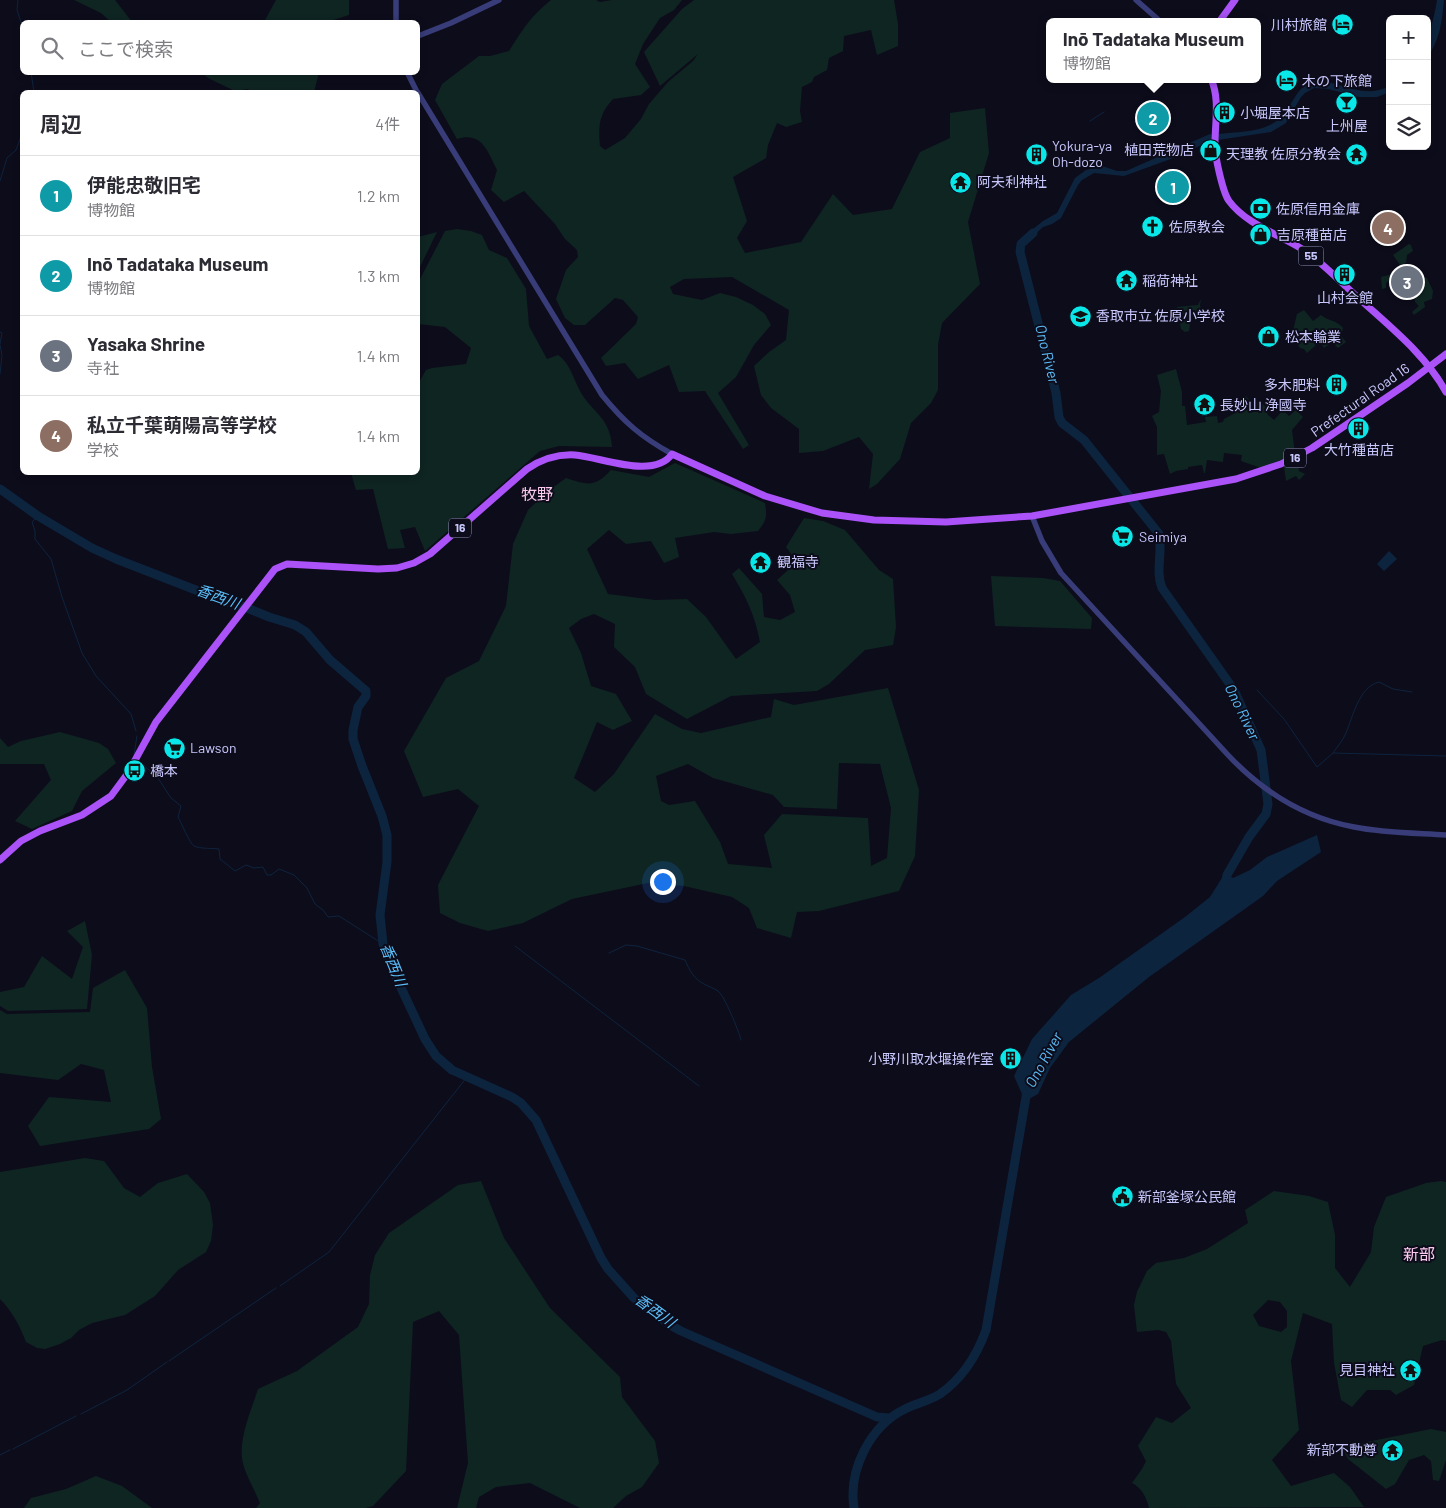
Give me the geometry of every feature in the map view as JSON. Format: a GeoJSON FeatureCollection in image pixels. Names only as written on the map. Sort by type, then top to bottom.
{"type":"FeatureCollection","features":[{"type":"Feature","properties":{"kind":"main road"},"geometry":{"type":"LineString","coordinates":[[1222,18],[1235,0]]}},
{"type":"Feature","properties":{"kind":"main road","name":"55"},"geometry":{"type":"LineString","coordinates":[[1212,83],[1216,137],[1224,191],[1229,202],[1250,219],[1301,249],[1326,267],[1399,334],[1428,367],[1446,392]]}},
{"type":"Feature","properties":{"kind":"main road","name":"Prefectural Road 16"},"geometry":{"type":"LineString","coordinates":[[1032,516],[1236,479],[1285,463],[1318,444],[1408,383],[1446,354]]}},
{"type":"Feature","properties":{"kind":"main road","name":"16"},"geometry":{"type":"LineString","coordinates":[[0,860],[21,842],[40,831],[82,816],[112,796],[128,773],[156,722],[276,569],[287,564],[378,569],[397,568],[414,563],[430,554],[527,469],[545,459],[575,455],[613,463],[655,466],[663,464],[672,454],[765,496],[822,513],[874,520],[946,522],[1032,516]]}},
{"type":"Feature","properties":{"kind":"street"},"geometry":{"type":"LineString","coordinates":[[396,0],[396,20]]}},
{"type":"Feature","properties":{"kind":"street"},"geometry":{"type":"LineString","coordinates":[[420,35],[499,0]]}},
{"type":"Feature","properties":{"kind":"street"},"geometry":{"type":"LineString","coordinates":[[1136,0],[1156,18]]}},
{"type":"Feature","properties":{"kind":"street"},"geometry":{"type":"LineString","coordinates":[[408,75],[416,90]]}},
{"type":"Feature","properties":{"kind":"street"},"geometry":{"type":"LineString","coordinates":[[420,98],[602,395],[631,427],[649,442],[672,454]]}},
{"type":"Feature","properties":{"kind":"street"},"geometry":{"type":"LineString","coordinates":[[1032,516],[1042,541],[1061,573],[1236,764],[1258,783],[1275,795],[1313,816],[1351,827],[1446,836]]}},
{"type":"Feature","properties":{"kind":"green space"},"geometry":{"type":"Polygon","coordinates":[[[74,0],[115,0],[130,20],[109,20],[101,13],[74,0]]]}},
{"type":"Feature","properties":{"kind":"green space"},"geometry":{"type":"Polygon","coordinates":[[[276,0],[349,0],[349,15],[333,20],[265,20],[276,0]]]}},
{"type":"Feature","properties":{"kind":"green space"},"geometry":{"type":"Polygon","coordinates":[[[551,0],[596,0],[600,2],[612,0],[682,0],[674,10],[660,18],[643,44],[635,64],[650,87],[641,95],[613,99],[602,115],[599,132],[600,146],[605,150],[625,138],[641,119],[649,104],[668,82],[693,61],[698,54],[660,86],[644,52],[682,9],[694,0],[894,0],[898,24],[898,46],[877,55],[871,30],[844,36],[843,51],[829,58],[827,70],[814,77],[812,82],[802,87],[800,111],[802,122],[786,127],[777,123],[768,145],[766,158],[733,177],[747,221],[737,238],[745,253],[801,242],[833,194],[853,215],[892,209],[920,152],[950,138],[950,113],[985,108],[989,153],[968,222],[980,284],[942,323],[938,345],[938,390],[931,403],[911,423],[900,459],[877,484],[869,489],[873,454],[859,437],[823,451],[799,453],[799,429],[771,408],[761,395],[754,366],[786,340],[789,310],[732,277],[684,279],[670,287],[673,294],[702,300],[720,293],[736,297],[753,305],[765,314],[771,325],[754,345],[736,377],[718,393],[749,445],[743,449],[705,391],[679,392],[669,365],[638,379],[625,363],[606,366],[601,358],[636,324],[638,317],[623,300],[615,298],[585,325],[574,325],[565,318],[556,299],[566,270],[578,257],[577,250],[565,239],[555,224],[524,191],[504,202],[491,190],[497,170],[487,150],[473,138],[457,139],[435,100],[442,84],[479,56],[490,56],[509,51],[528,23],[551,0]]]}},
{"type":"Feature","properties":{"kind":"green space"},"geometry":{"type":"Polygon","coordinates":[[[204,75],[318,75],[315,90],[233,90],[204,75]]]}},
{"type":"Feature","properties":{"kind":"green space"},"geometry":{"type":"Polygon","coordinates":[[[457,229],[482,235],[489,250],[507,258],[526,289],[529,326],[547,359],[558,355],[566,362],[580,391],[608,428],[612,447],[559,446],[540,451],[425,551],[415,527],[400,530],[405,548],[388,549],[373,489],[356,490],[352,475],[420,475],[420,380],[426,370],[466,364],[471,348],[445,327],[420,324],[420,279],[445,231],[457,229]]]}},
{"type":"Feature","properties":{"kind":"green space"},"geometry":{"type":"Polygon","coordinates":[[[437,232],[420,267],[420,236],[437,232]]]}},
{"type":"Feature","properties":{"kind":"green space"},"geometry":{"type":"Polygon","coordinates":[[[1409,244],[1413,251],[1407,255],[1406,263],[1400,265],[1393,255],[1409,244]]]}},
{"type":"Feature","properties":{"kind":"green space"},"geometry":{"type":"Polygon","coordinates":[[[1400,272],[1399,282],[1407,282],[1410,286],[1409,288],[1402,288],[1402,293],[1398,295],[1396,291],[1391,290],[1393,284],[1389,281],[1386,283],[1386,288],[1382,289],[1381,277],[1400,272]]]}},
{"type":"Feature","properties":{"kind":"green space"},"geometry":{"type":"Polygon","coordinates":[[[1427,278],[1433,291],[1432,299],[1424,302],[1425,307],[1414,315],[1412,312],[1419,306],[1415,302],[1415,290],[1410,281],[1413,279],[1423,281],[1427,278]]]}},
{"type":"Feature","properties":{"kind":"green space"},"geometry":{"type":"Polygon","coordinates":[[[1201,299],[1202,315],[1197,315],[1195,310],[1185,312],[1190,324],[1189,331],[1185,332],[1181,329],[1177,307],[1198,305],[1201,299]]]}},
{"type":"Feature","properties":{"kind":"green space"},"geometry":{"type":"Polygon","coordinates":[[[1304,310],[1313,321],[1321,315],[1341,325],[1343,328],[1341,336],[1346,342],[1338,348],[1332,342],[1324,348],[1321,344],[1316,345],[1307,353],[1304,349],[1300,348],[1292,335],[1297,314],[1304,310]]]}},
{"type":"Feature","properties":{"kind":"green space"},"geometry":{"type":"Polygon","coordinates":[[[1176,369],[1182,392],[1182,406],[1185,406],[1187,425],[1206,422],[1205,417],[1217,416],[1218,423],[1223,422],[1224,419],[1235,413],[1236,403],[1246,396],[1253,405],[1259,401],[1269,410],[1267,414],[1274,420],[1283,410],[1289,416],[1296,410],[1303,417],[1292,430],[1295,454],[1261,468],[1241,461],[1242,455],[1224,453],[1223,462],[1207,460],[1205,473],[1202,465],[1188,467],[1188,469],[1170,474],[1164,454],[1157,455],[1157,427],[1152,416],[1159,412],[1161,391],[1157,375],[1176,369]]]}},
{"type":"Feature","properties":{"kind":"green space"},"geometry":{"type":"Polygon","coordinates":[[[1298,461],[1299,471],[1305,474],[1299,480],[1296,476],[1286,481],[1284,467],[1298,461]]]}},
{"type":"Feature","properties":{"kind":"green space"},"geometry":{"type":"Polygon","coordinates":[[[675,463],[765,503],[765,521],[758,531],[731,534],[714,532],[675,538],[679,557],[664,563],[651,541],[626,544],[609,530],[587,549],[608,594],[655,600],[687,599],[706,617],[736,659],[760,642],[749,606],[732,574],[739,568],[762,594],[764,617],[780,620],[795,612],[790,595],[777,580],[797,562],[786,547],[804,518],[823,521],[845,530],[879,570],[893,579],[896,627],[893,645],[865,650],[829,684],[817,691],[731,696],[687,719],[646,694],[635,667],[614,647],[615,624],[594,614],[581,619],[569,628],[581,653],[591,686],[616,694],[632,721],[613,730],[597,722],[574,778],[595,792],[614,774],[655,714],[682,729],[701,733],[771,717],[774,699],[794,705],[888,688],[919,790],[915,856],[899,891],[819,911],[797,912],[791,938],[757,928],[749,908],[732,897],[684,886],[648,883],[572,899],[523,923],[488,931],[460,923],[440,913],[438,885],[479,806],[458,789],[423,797],[404,751],[446,678],[479,661],[506,606],[513,544],[528,510],[548,491],[566,478],[590,483],[600,480],[611,470],[649,477],[675,463]],[[839,763],[837,809],[784,807],[773,795],[713,778],[688,764],[656,776],[661,801],[669,805],[695,801],[720,842],[728,864],[772,868],[764,835],[782,814],[868,818],[871,866],[887,858],[891,808],[880,764],[839,763]]]}},
{"type":"Feature","properties":{"kind":"green space"},"geometry":{"type":"Polygon","coordinates":[[[991,576],[1043,578],[1060,581],[1092,618],[1091,629],[995,626],[991,576]]]}},
{"type":"Feature","properties":{"kind":"green space"},"geometry":{"type":"Polygon","coordinates":[[[60,732],[99,743],[108,749],[116,763],[82,791],[72,811],[32,829],[15,821],[51,780],[44,764],[0,764],[0,738],[8,747],[21,741],[60,732]]]}},
{"type":"Feature","properties":{"kind":"green space"},"geometry":{"type":"Polygon","coordinates":[[[85,921],[92,955],[87,1009],[8,1011],[0,1006],[0,992],[24,987],[42,956],[72,979],[83,947],[67,931],[85,921]]]}},
{"type":"Feature","properties":{"kind":"green space"},"geometry":{"type":"Polygon","coordinates":[[[125,970],[147,1008],[152,1067],[161,1119],[149,1129],[40,1146],[28,1126],[49,1097],[111,1102],[104,1070],[81,1064],[58,1080],[0,1073],[0,1010],[7,1014],[90,1012],[93,988],[125,970]]]}},
{"type":"Feature","properties":{"kind":"green space"},"geometry":{"type":"Polygon","coordinates":[[[85,1158],[104,1161],[124,1188],[140,1197],[158,1183],[187,1174],[204,1192],[210,1203],[213,1225],[211,1241],[206,1252],[178,1270],[155,1296],[125,1315],[92,1323],[60,1344],[45,1349],[37,1348],[26,1342],[15,1319],[0,1299],[0,1172],[85,1158]]]}},
{"type":"Feature","properties":{"kind":"green space"},"geometry":{"type":"Polygon","coordinates":[[[481,1181],[504,1238],[550,1308],[620,1377],[622,1397],[655,1441],[659,1463],[642,1487],[626,1496],[613,1508],[580,1508],[530,1483],[496,1487],[479,1497],[476,1508],[457,1508],[468,1463],[459,1335],[439,1311],[413,1322],[406,1471],[373,1506],[366,1508],[256,1508],[260,1503],[244,1467],[242,1447],[245,1427],[258,1389],[297,1371],[358,1327],[369,1304],[370,1275],[375,1255],[389,1233],[458,1185],[481,1181]]]}},
{"type":"Feature","properties":{"kind":"green space"},"geometry":{"type":"Polygon","coordinates":[[[1446,1182],[1446,1341],[1442,1340],[1423,1346],[1414,1385],[1396,1395],[1390,1390],[1367,1390],[1352,1407],[1341,1400],[1334,1363],[1332,1324],[1303,1313],[1291,1361],[1299,1430],[1272,1460],[1291,1486],[1334,1473],[1350,1487],[1364,1507],[1149,1508],[1143,1493],[1132,1483],[1146,1461],[1138,1446],[1156,1417],[1172,1423],[1191,1408],[1176,1384],[1171,1341],[1166,1332],[1158,1330],[1137,1332],[1134,1305],[1137,1292],[1147,1271],[1156,1263],[1184,1258],[1207,1249],[1248,1223],[1245,1210],[1274,1191],[1309,1196],[1328,1202],[1335,1235],[1335,1268],[1350,1287],[1371,1252],[1374,1227],[1386,1197],[1426,1183],[1446,1182]],[[1268,1300],[1253,1315],[1259,1326],[1281,1332],[1287,1327],[1287,1311],[1280,1302],[1268,1300]]]}},
{"type":"Feature","properties":{"kind":"green space"},"geometry":{"type":"Polygon","coordinates":[[[1431,1429],[1446,1432],[1446,1460],[1439,1481],[1433,1480],[1431,1461],[1424,1455],[1409,1460],[1395,1484],[1386,1489],[1348,1459],[1342,1447],[1431,1429]]]}},
{"type":"Feature","properties":{"kind":"green space"},"geometry":{"type":"Polygon","coordinates":[[[96,1476],[122,1486],[152,1508],[24,1508],[31,1498],[66,1489],[96,1476]]]}},
{"type":"Feature","properties":{"kind":"water"},"geometry":{"type":"Polygon","coordinates":[[[1437,0],[1444,0],[1438,37],[1431,51],[1431,27],[1437,0]]]}},
{"type":"Feature","properties":{"kind":"water"},"geometry":{"type":"Polygon","coordinates":[[[1313,81],[1322,81],[1366,91],[1385,88],[1386,94],[1377,97],[1359,97],[1328,89],[1314,88],[1301,97],[1286,123],[1271,132],[1211,141],[1168,160],[1124,176],[1094,173],[1082,180],[1078,185],[1061,218],[1043,227],[1028,241],[1022,238],[1043,221],[1057,213],[1075,178],[1086,170],[1102,166],[1117,171],[1126,171],[1210,134],[1248,131],[1266,127],[1280,118],[1307,84],[1313,81]]]}},
{"type":"Feature","properties":{"kind":"water"},"geometry":{"type":"Polygon","coordinates":[[[1389,551],[1397,559],[1384,571],[1377,564],[1389,551]]]}},
{"type":"Feature","properties":{"kind":"water"},"geometry":{"type":"Polygon","coordinates":[[[1317,835],[1321,852],[1277,881],[1263,896],[1149,977],[1069,1042],[1050,1068],[1038,1094],[1025,1101],[1014,1076],[1032,1039],[1071,995],[1099,978],[1185,917],[1210,897],[1225,873],[1233,878],[1250,870],[1267,857],[1317,835]]]}},
{"type":"Feature","properties":{"kind":"waterway"},"geometry":{"type":"LineString","coordinates":[[18,0],[17,10],[20,20]]}},
{"type":"Feature","properties":{"kind":"waterway"},"geometry":{"type":"LineString","coordinates":[[31,75],[34,90]]}},
{"type":"Feature","properties":{"kind":"waterway"},"geometry":{"type":"LineString","coordinates":[[1090,121],[1104,112]]}},
{"type":"Feature","properties":{"kind":"waterway"},"geometry":{"type":"LineString","coordinates":[[0,181],[7,158],[16,150],[20,139]]}},
{"type":"Feature","properties":{"kind":"waterway"},"geometry":{"type":"LineString","coordinates":[[1165,175],[1169,200]]}},
{"type":"Feature","properties":{"kind":"waterway","name":"Ono River"},"geometry":{"type":"LineString","coordinates":[[1033,233],[1021,244],[1020,252],[1056,393],[1059,417],[1062,423],[1084,440],[1159,534],[1159,575],[1162,588],[1234,690],[1261,750],[1268,804],[1266,814],[1249,837],[1227,875],[1225,886]]}},
{"type":"Feature","properties":{"kind":"waterway"},"geometry":{"type":"LineString","coordinates":[[0,332],[2,333],[0,344]]}},
{"type":"Feature","properties":{"kind":"waterway"},"geometry":{"type":"LineString","coordinates":[[0,345],[2,355],[0,374]]}},
{"type":"Feature","properties":{"kind":"waterway","name":"香西川"},"geometry":{"type":"LineString","coordinates":[[0,489],[38,516],[92,548],[224,601],[295,625],[306,632],[330,660],[366,691],[366,696],[358,707],[353,739],[382,816],[387,835],[387,862],[380,915],[383,944],[389,962],[425,1039],[436,1056],[452,1070],[512,1097],[521,1103],[536,1120],[601,1258],[608,1269],[634,1298],[681,1331],[877,1417],[889,1418]]}},
{"type":"Feature","properties":{"kind":"waterway"},"geometry":{"type":"LineString","coordinates":[[38,516],[32,522],[35,539],[51,559],[82,653],[96,676],[131,714],[136,731]]}},
{"type":"Feature","properties":{"kind":"waterway"},"geometry":{"type":"LineString","coordinates":[[1333,753],[1345,736],[1362,696],[1372,685],[1379,682],[1393,689],[1412,692]]}},
{"type":"Feature","properties":{"kind":"waterway"},"geometry":{"type":"LineString","coordinates":[[1257,690],[1284,719],[1317,767],[1333,753],[1446,756]]}},
{"type":"Feature","properties":{"kind":"waterway"},"geometry":{"type":"LineString","coordinates":[[134,755],[137,736]]}},
{"type":"Feature","properties":{"kind":"waterway"},"geometry":{"type":"LineString","coordinates":[[139,761],[158,778],[171,798],[181,806],[178,817],[194,846],[219,849],[220,859],[235,871],[246,865],[254,868],[263,867],[267,875],[271,875],[279,869],[294,875],[307,888],[315,904],[328,917],[339,916],[383,944]]}},
{"type":"Feature","properties":{"kind":"waterway"},"geometry":{"type":"LineString","coordinates":[[609,953],[626,945],[637,946],[685,960],[694,977],[721,994],[741,1040]]}},
{"type":"Feature","properties":{"kind":"waterway"},"geometry":{"type":"LineString","coordinates":[[515,946],[699,1086]]}},
{"type":"Feature","properties":{"kind":"waterway"},"geometry":{"type":"LineString","coordinates":[[280,1286],[329,1252],[467,1077]]}},
{"type":"Feature","properties":{"kind":"waterway","name":"Ono River"},"geometry":{"type":"LineString","coordinates":[[854,1508],[853,1494],[858,1464],[872,1438],[881,1426],[893,1417],[905,1409],[940,1394],[956,1381],[974,1357],[986,1330],[1027,1091]]}},
{"type":"Feature","properties":{"kind":"waterway"},"geometry":{"type":"LineString","coordinates":[[169,1361],[276,1288]]}},
{"type":"Feature","properties":{"kind":"waterway"},"geometry":{"type":"LineString","coordinates":[[81,1414],[127,1390],[167,1362]]}},
{"type":"Feature","properties":{"kind":"waterway"},"geometry":{"type":"LineString","coordinates":[[13,1449],[76,1416]]}},
{"type":"Feature","properties":{"kind":"waterway"},"geometry":{"type":"LineString","coordinates":[[0,1455],[10,1450]]}},
{"type":"Feature","properties":{"kind":"place","name":"川村旅館"},"geometry":{"type":"Point","coordinates":[1343,25]}},
{"type":"Feature","properties":{"kind":"place","name":"木の下旅館"},"geometry":{"type":"Point","coordinates":[1286,81]}},
{"type":"Feature","properties":{"kind":"place","name":"上州屋"},"geometry":{"type":"Point","coordinates":[1347,103]}},
{"type":"Feature","properties":{"kind":"place","name":"小堀屋本店"},"geometry":{"type":"Point","coordinates":[1224,113]}},
{"type":"Feature","properties":{"kind":"place","name":"Inō Tadataka Museum"},"geometry":{"type":"Point","coordinates":[1153,118]}},
{"type":"Feature","properties":{"kind":"place","name":"植田荒物店"},"geometry":{"type":"Point","coordinates":[1210,150]}},
{"type":"Feature","properties":{"kind":"place","name":"Yokura-ya Oh-dozo"},"geometry":{"type":"Point","coordinates":[1036,154]}},
{"type":"Feature","properties":{"kind":"place","name":"天理教 佐原分教会"},"geometry":{"type":"Point","coordinates":[1357,154]}},
{"type":"Feature","properties":{"kind":"place","name":"阿夫利神社"},"geometry":{"type":"Point","coordinates":[961,182]}},
{"type":"Feature","properties":{"kind":"place","name":"伊能忠敬旧宅"},"geometry":{"type":"Point","coordinates":[1173,187]}},
{"type":"Feature","properties":{"kind":"place","name":"佐原信用金庫"},"geometry":{"type":"Point","coordinates":[1260,209]}},
{"type":"Feature","properties":{"kind":"place","name":"佐原教会"},"geometry":{"type":"Point","coordinates":[1153,227]}},
{"type":"Feature","properties":{"kind":"place","name":"私立千葉萌陽高等学校"},"geometry":{"type":"Point","coordinates":[1388,228]}},
{"type":"Feature","properties":{"kind":"place","name":"吉原種苗店"},"geometry":{"type":"Point","coordinates":[1261,235]}},
{"type":"Feature","properties":{"kind":"place","name":"山村会館"},"geometry":{"type":"Point","coordinates":[1345,275]}},
{"type":"Feature","properties":{"kind":"place","name":"稲荷神社"},"geometry":{"type":"Point","coordinates":[1126,281]}},
{"type":"Feature","properties":{"kind":"place","name":"Yasaka Shrine"},"geometry":{"type":"Point","coordinates":[1407,282]}},
{"type":"Feature","properties":{"kind":"place","name":"香取市立 佐原小学校"},"geometry":{"type":"Point","coordinates":[1080,316]}},
{"type":"Feature","properties":{"kind":"place","name":"松本輪業"},"geometry":{"type":"Point","coordinates":[1269,337]}},
{"type":"Feature","properties":{"kind":"place","name":"多木肥料"},"geometry":{"type":"Point","coordinates":[1336,385]}},
{"type":"Feature","properties":{"kind":"place","name":"長妙山 浄國寺"},"geometry":{"type":"Point","coordinates":[1204,405]}},
{"type":"Feature","properties":{"kind":"place","name":"大竹種苗店"},"geometry":{"type":"Point","coordinates":[1359,428]}},
{"type":"Feature","properties":{"kind":"place","name":"Seimiya"},"geometry":{"type":"Point","coordinates":[1123,537]}},
{"type":"Feature","properties":{"kind":"place","name":"観福寺"},"geometry":{"type":"Point","coordinates":[761,562]}},
{"type":"Feature","properties":{"kind":"place","name":"Lawson"},"geometry":{"type":"Point","coordinates":[174,748]}},
{"type":"Feature","properties":{"kind":"place","name":"橋本"},"geometry":{"type":"Point","coordinates":[134,771]}},
{"type":"Feature","properties":{"kind":"place","name":"小野川取水堰操作室"},"geometry":{"type":"Point","coordinates":[1010,1059]}},
{"type":"Feature","properties":{"kind":"place","name":"新部釜塚公民館"},"geometry":{"type":"Point","coordinates":[1122,1197]}},
{"type":"Feature","properties":{"kind":"place","name":"見目神社"},"geometry":{"type":"Point","coordinates":[1411,1370]}},
{"type":"Feature","properties":{"kind":"place","name":"新部不動尊"},"geometry":{"type":"Point","coordinates":[1393,1450]}},
{"type":"Feature","properties":{"kind":"district","name":"牧野"},"geometry":{"type":"Point","coordinates":[537,494]}},
{"type":"Feature","properties":{"kind":"district","name":"新部"},"geometry":{"type":"Point","coordinates":[1419,1254]}}]}
